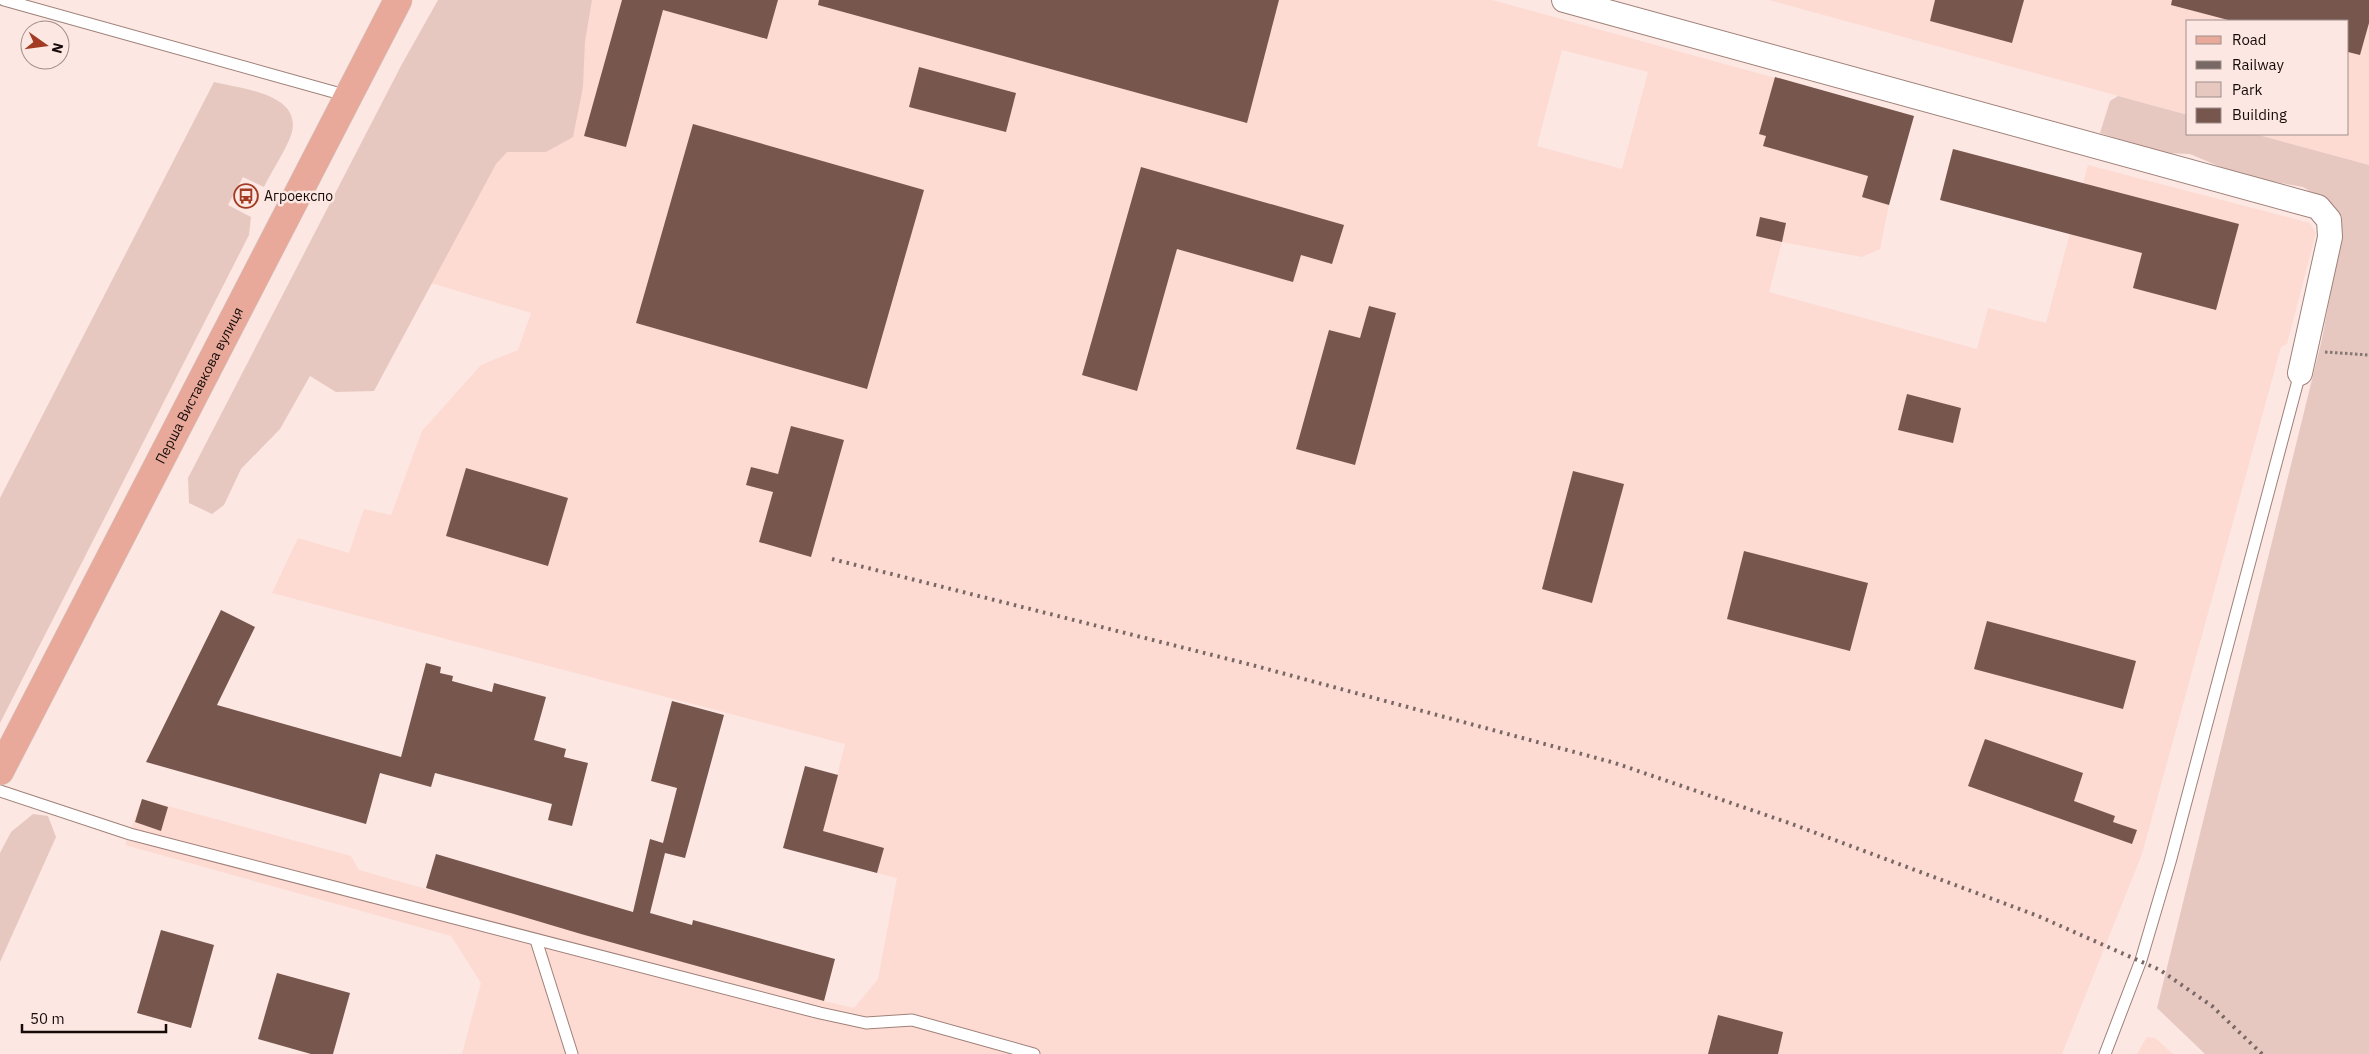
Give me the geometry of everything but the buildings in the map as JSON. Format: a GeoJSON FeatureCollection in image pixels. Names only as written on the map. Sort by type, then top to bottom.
{"type":"FeatureCollection","features":[{"type":"Feature","properties":{"kind":"main road","name":"Перша Виставкова вулиця"},"geometry":{"type":"LineString","coordinates":[[0,771],[398,0]]}},
{"type":"Feature","properties":{"kind":"street"},"geometry":{"type":"LineString","coordinates":[[1564,0],[1608,6],[2318,207],[2329,220],[2330,237],[2300,374]]}},
{"type":"Feature","properties":{"kind":"lane"},"geometry":{"type":"LineString","coordinates":[[4,0],[348,96]]}},
{"type":"Feature","properties":{"kind":"lane"},"geometry":{"type":"LineString","coordinates":[[2105,1054],[2141,960],[2170,862],[2300,374]]}},
{"type":"Feature","properties":{"kind":"lane"},"geometry":{"type":"LineString","coordinates":[[0,791],[130,834],[820,1013],[866,1023],[912,1020],[1034,1054]]}},
{"type":"Feature","properties":{"kind":"lane"},"geometry":{"type":"LineString","coordinates":[[536,940],[572,1054]]}},
{"type":"Feature","properties":{"kind":"path"},"geometry":{"type":"LineString","coordinates":[[2305,350],[2369,355]]}},
{"type":"Feature","properties":{"kind":"shaded area"},"geometry":{"type":"Polygon","coordinates":[[[554,0],[1492,0],[1914,116],[1889,205],[1880,249],[1862,257],[1782,242],[1769,292],[1977,349],[1988,308],[2046,323],[2088,165],[2310,223],[2316,233],[2287,344],[2281,347],[2142,854],[2062,1054],[462,1054],[481,983],[451,936],[125,845],[142,799],[351,856],[359,870],[854,1008],[878,979],[897,878],[877,873],[884,848],[823,831],[845,744],[272,593],[298,538],[349,553],[364,509],[391,515],[422,431],[481,365],[518,350],[531,313],[411,277],[554,0]],[[1562,50],[1537,146],[1622,169],[1648,72],[1562,50]]]}},
{"type":"Feature","properties":{"kind":"shaded area"},"geometry":{"type":"Polygon","coordinates":[[[1769,0],[2369,0],[2369,165],[2259,135],[2349,135],[2349,20],[2186,20],[2186,114],[1769,0]]]}},
{"type":"Feature","properties":{"kind":"shaded area"},"geometry":{"type":"Polygon","coordinates":[[[2147,1037],[2155,1038],[2173,1054],[2137,1054],[2147,1037]]]}},
{"type":"Feature","properties":{"kind":"green space"},"geometry":{"type":"Polygon","coordinates":[[[438,0],[592,0],[585,41],[583,87],[573,137],[546,152],[507,152],[496,164],[374,391],[336,392],[310,376],[280,429],[241,469],[224,505],[212,514],[189,503],[188,478],[402,64],[438,0]]]}},
{"type":"Feature","properties":{"kind":"green space"},"geometry":{"type":"Polygon","coordinates":[[[214,82],[253,91],[278,101],[287,109],[292,119],[292,132],[264,187],[243,177],[228,205],[251,217],[249,235],[0,723],[0,498],[214,82]]]}},
{"type":"Feature","properties":{"kind":"green space"},"geometry":{"type":"Polygon","coordinates":[[[2118,96],[2186,114],[2186,135],[2259,135],[2369,165],[2369,1054],[2205,1054],[2157,1008],[2322,339],[2342,232],[2336,214],[2321,198],[2303,187],[2242,176],[2190,154],[2162,153],[2100,133],[2110,101],[2118,96]]]}},
{"type":"Feature","properties":{"kind":"green space"},"geometry":{"type":"Polygon","coordinates":[[[33,814],[48,816],[56,837],[0,962],[0,853],[11,832],[33,814]]]}},
{"type":"Feature","properties":{"kind":"railway"},"geometry":{"type":"LineString","coordinates":[[832,559],[1252,665],[1615,763],[1792,824],[2038,916],[2160,970],[2212,1006],[2262,1054]]}},
{"type":"Feature","properties":{"kind":"place","name":"Агроекспо"},"geometry":{"type":"Point","coordinates":[246,196]}}]}
